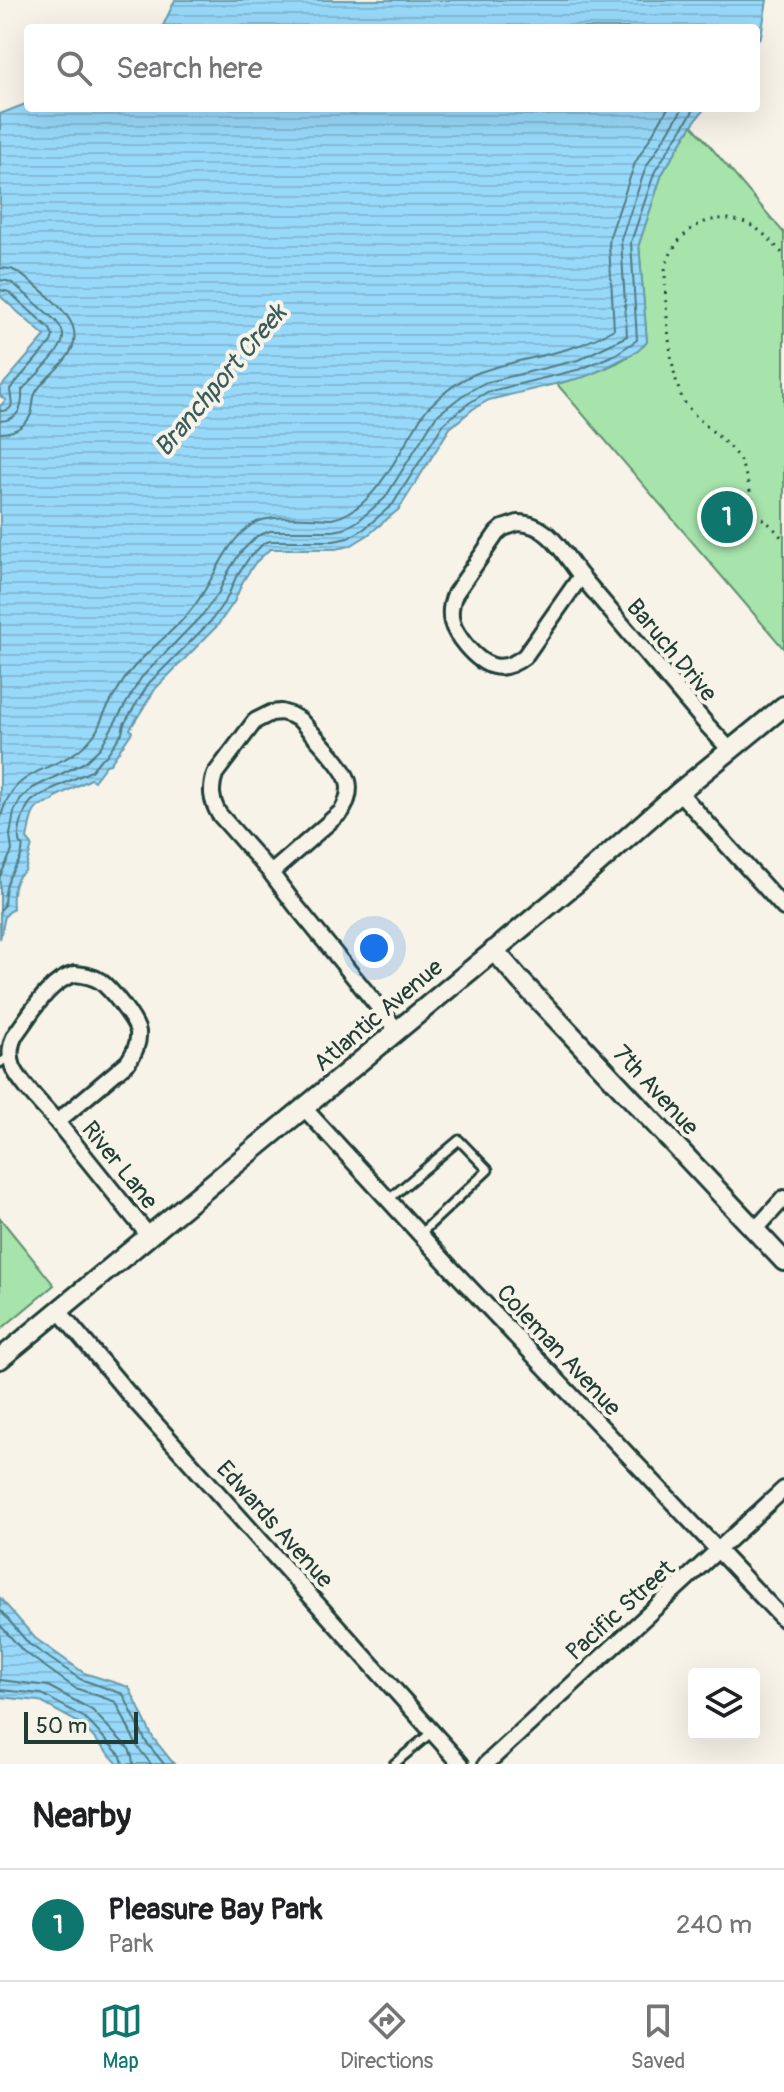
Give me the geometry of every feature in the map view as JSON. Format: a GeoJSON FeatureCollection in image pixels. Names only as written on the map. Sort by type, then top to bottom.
{"type":"FeatureCollection","features":[{"type":"Feature","properties":{"kind":"street","name":"Baruch Drive"},"geometry":{"type":"LineString","coordinates":[[581,576],[525,656],[517,662],[507,666],[489,665],[477,659],[455,633],[450,615],[455,594],[497,533],[511,525],[534,525],[545,531],[731,751]]}},
{"type":"Feature","properties":{"kind":"street","name":"Atlantic Avenue"},"geometry":{"type":"LineString","coordinates":[[0,1359],[576,883],[679,792],[784,706]]}},
{"type":"Feature","properties":{"kind":"street"},"geometry":{"type":"LineString","coordinates":[[271,873],[342,811],[349,789],[344,772],[300,720],[281,712],[255,721],[215,774],[211,784],[213,805],[397,1030]]}},
{"type":"Feature","properties":{"kind":"street"},"geometry":{"type":"LineString","coordinates":[[679,792],[784,908]]}},
{"type":"Feature","properties":{"kind":"street","name":"7th Avenue"},"geometry":{"type":"LineString","coordinates":[[494,950],[784,1261]]}},
{"type":"Feature","properties":{"kind":"street","name":"River Lane"},"geometry":{"type":"LineString","coordinates":[[57,1122],[128,1062],[137,1043],[135,1022],[102,982],[88,975],[75,974],[54,984],[15,1035],[5,1059],[149,1236]]}},
{"type":"Feature","properties":{"kind":"street","name":"Coleman Avenue"},"geometry":{"type":"LineString","coordinates":[[304,1108],[784,1620]]}},
{"type":"Feature","properties":{"kind":"street"},"geometry":{"type":"LineString","coordinates":[[755,1230],[784,1198]]}},
{"type":"Feature","properties":{"kind":"street","name":"Edwards Avenue"},"geometry":{"type":"LineString","coordinates":[[59,1311],[127,1392],[461,1764]]}},
{"type":"Feature","properties":{"kind":"street","name":"Pacific Street"},"geometry":{"type":"LineString","coordinates":[[486,1764],[784,1489]]}},
{"type":"Feature","properties":{"kind":"lane"},"geometry":{"type":"LineString","coordinates":[[388,1200],[459,1140],[488,1170],[420,1234]]}},
{"type":"Feature","properties":{"kind":"lane"},"geometry":{"type":"LineString","coordinates":[[394,1764],[432,1731]]}},
{"type":"Feature","properties":{"kind":"path"},"geometry":{"type":"LineString","coordinates":[[756,515],[738,459],[691,410],[680,392],[673,369],[665,270],[673,247],[683,235],[698,225],[722,219],[756,228],[784,255]]}},
{"type":"Feature","properties":{"kind":"path"},"geometry":{"type":"LineString","coordinates":[[724,515],[742,511],[756,515],[773,526],[784,541]]}},
{"type":"Feature","properties":{"kind":"green space"},"geometry":{"type":"Polygon","coordinates":[[[692,125],[784,233],[784,649],[557,384],[616,363],[647,342],[639,244],[662,174],[692,125]]]}},
{"type":"Feature","properties":{"kind":"green space"},"geometry":{"type":"Polygon","coordinates":[[[0,1218],[54,1285],[0,1330],[0,1218]]]}},
{"type":"Feature","properties":{"kind":"water"},"geometry":{"type":"Polygon","coordinates":[[[175,0],[767,0],[760,37],[760,24],[164,24],[175,0]]]}},
{"type":"Feature","properties":{"kind":"water","name":"Branchport Creek"},"geometry":{"type":"Polygon","coordinates":[[[24,105],[24,112],[702,112],[662,174],[639,244],[647,342],[638,351],[584,377],[489,400],[473,409],[450,428],[399,509],[350,546],[335,549],[270,549],[255,563],[217,626],[156,688],[110,764],[94,781],[91,779],[55,797],[36,810],[27,839],[32,845],[25,871],[16,883],[13,908],[5,916],[0,939],[0,406],[6,400],[0,396],[0,388],[45,336],[0,296],[0,114],[24,105]]]}},
{"type":"Feature","properties":{"kind":"water"},"geometry":{"type":"Polygon","coordinates":[[[0,1598],[35,1638],[84,1673],[129,1687],[153,1738],[174,1764],[118,1764],[81,1724],[39,1701],[0,1697],[0,1598]]]}},
{"type":"Feature","properties":{"kind":"place","name":"Pleasure Bay Park"},"geometry":{"type":"Point","coordinates":[727,517]}}]}
